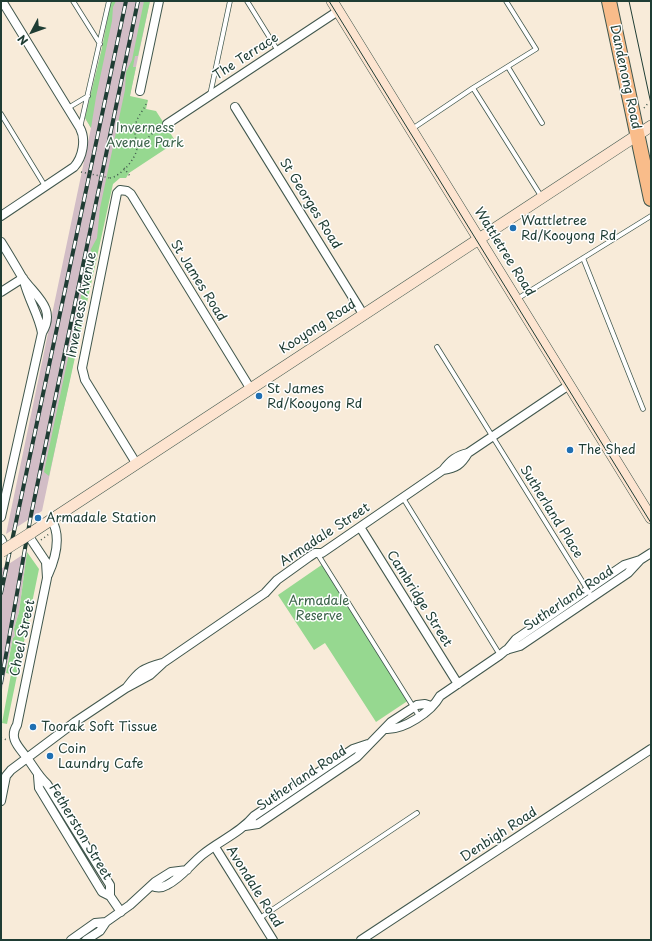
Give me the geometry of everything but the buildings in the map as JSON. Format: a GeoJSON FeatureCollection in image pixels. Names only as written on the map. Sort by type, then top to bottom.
{"type":"FeatureCollection","features":[{"type":"Feature","properties":{"kind":"highway","name":"Dandenong Road"},"geometry":{"type":"LineString","coordinates":[[609,1],[651,199]]}},
{"type":"Feature","properties":{"kind":"street"},"geometry":{"type":"LineString","coordinates":[[1,216],[77,164],[84,139],[80,128],[2,1]]}},
{"type":"Feature","properties":{"kind":"street"},"geometry":{"type":"LineString","coordinates":[[140,91],[159,1]]}},
{"type":"Feature","properties":{"kind":"street","name":"Wattletree Road"},"geometry":{"type":"LineString","coordinates":[[332,1],[651,518]]}},
{"type":"Feature","properties":{"kind":"street","name":"The Terrace"},"geometry":{"type":"LineString","coordinates":[[164,122],[210,96],[338,11]]}},
{"type":"Feature","properties":{"kind":"street","name":"St Georges Road"},"geometry":{"type":"LineString","coordinates":[[235,107],[363,314]]}},
{"type":"Feature","properties":{"kind":"street","name":"Kooyong Road"},"geometry":{"type":"LineString","coordinates":[[2,544],[29,535],[250,388],[651,126]]}},
{"type":"Feature","properties":{"kind":"street","name":"St James Road"},"geometry":{"type":"LineString","coordinates":[[122,189],[128,190],[131,194],[250,388]]}},
{"type":"Feature","properties":{"kind":"street","name":"Inverness Avenue"},"geometry":{"type":"LineString","coordinates":[[122,189],[117,193],[82,368],[87,383],[136,463]]}},
{"type":"Feature","properties":{"kind":"street"},"geometry":{"type":"LineString","coordinates":[[1,242],[23,278],[28,297],[40,323],[42,333],[1,517]]}},
{"type":"Feature","properties":{"kind":"street"},"geometry":{"type":"LineString","coordinates":[[1,292],[23,278]]}},
{"type":"Feature","properties":{"kind":"street","name":"Armadale Street"},"geometry":{"type":"LineString","coordinates":[[27,758],[75,722],[126,688],[138,672],[145,668],[163,663],[265,593],[277,580],[317,553],[322,553],[443,470],[451,460],[458,456],[468,454],[569,385]]}},
{"type":"Feature","properties":{"kind":"street","name":"Cheel Street"},"geometry":{"type":"LineString","coordinates":[[27,758],[25,750],[18,739],[17,725],[47,578],[53,564],[58,536],[51,519]]}},
{"type":"Feature","properties":{"kind":"street","name":"Cambridge Street"},"geometry":{"type":"LineString","coordinates":[[360,527],[458,684]]}},
{"type":"Feature","properties":{"kind":"street","name":"Cheel Street"},"geometry":{"type":"LineString","coordinates":[[29,535],[46,562],[47,578]]}},
{"type":"Feature","properties":{"kind":"street","name":"Sutherland Road"},"geometry":{"type":"LineString","coordinates":[[386,729],[398,728],[419,716],[440,696],[503,652],[520,646],[590,594],[628,573],[640,560],[651,553]]}},
{"type":"Feature","properties":{"kind":"street"},"geometry":{"type":"LineString","coordinates":[[413,707],[422,704],[431,706]]}},
{"type":"Feature","properties":{"kind":"street","name":"Sutherland Road"},"geometry":{"type":"LineString","coordinates":[[86,940],[100,931],[106,922],[121,912],[156,882],[171,872],[187,870],[202,855],[246,826],[254,816],[353,749],[368,744],[386,729],[391,722],[413,707]]}},
{"type":"Feature","properties":{"kind":"street","name":"Denbigh Road"},"geometry":{"type":"LineString","coordinates":[[361,940],[651,749]]}},
{"type":"Feature","properties":{"kind":"street"},"geometry":{"type":"LineString","coordinates":[[1,802],[7,773],[27,758]]}},
{"type":"Feature","properties":{"kind":"street","name":"Fetherston Street"},"geometry":{"type":"LineString","coordinates":[[27,758],[38,776],[47,784],[110,885],[110,896]]}},
{"type":"Feature","properties":{"kind":"street","name":"Fetherston Street"},"geometry":{"type":"LineString","coordinates":[[38,776],[38,788],[102,892],[110,896],[121,912]]}},
{"type":"Feature","properties":{"kind":"street"},"geometry":{"type":"LineString","coordinates":[[57,818],[65,813]]}},
{"type":"Feature","properties":{"kind":"street"},"geometry":{"type":"LineString","coordinates":[[76,850],[85,845]]}},
{"type":"Feature","properties":{"kind":"street","name":"Avondale Road"},"geometry":{"type":"LineString","coordinates":[[215,846],[273,940]]}},
{"type":"Feature","properties":{"kind":"street"},"geometry":{"type":"LineString","coordinates":[[81,858],[90,853]]}},
{"type":"Feature","properties":{"kind":"street","name":"Sutherland Road"},"geometry":{"type":"LineString","coordinates":[[70,940],[95,923],[106,922]]}},
{"type":"Feature","properties":{"kind":"lane"},"geometry":{"type":"LineString","coordinates":[[73,1],[100,45]]}},
{"type":"Feature","properties":{"kind":"lane"},"geometry":{"type":"LineString","coordinates":[[80,128],[109,1]]}},
{"type":"Feature","properties":{"kind":"lane"},"geometry":{"type":"LineString","coordinates":[[210,96],[230,1]]}},
{"type":"Feature","properties":{"kind":"lane"},"geometry":{"type":"LineString","coordinates":[[247,1],[278,51]]}},
{"type":"Feature","properties":{"kind":"lane"},"geometry":{"type":"LineString","coordinates":[[412,130],[474,88],[536,49],[506,1]]}},
{"type":"Feature","properties":{"kind":"lane"},"geometry":{"type":"LineString","coordinates":[[508,66],[542,122]]}},
{"type":"Feature","properties":{"kind":"lane"},"geometry":{"type":"LineString","coordinates":[[474,88],[541,197]]}},
{"type":"Feature","properties":{"kind":"lane"},"geometry":{"type":"LineString","coordinates":[[68,108],[88,96]]}},
{"type":"Feature","properties":{"kind":"lane"},"geometry":{"type":"LineString","coordinates":[[1,114],[46,186]]}},
{"type":"Feature","properties":{"kind":"lane"},"geometry":{"type":"LineString","coordinates":[[516,299],[651,216]]}},
{"type":"Feature","properties":{"kind":"lane"},"geometry":{"type":"LineString","coordinates":[[583,258],[643,409]]}},
{"type":"Feature","properties":{"kind":"lane","name":"Sutherland Place"},"geometry":{"type":"LineString","coordinates":[[437,347],[590,594]]}},
{"type":"Feature","properties":{"kind":"lane"},"geometry":{"type":"LineString","coordinates":[[403,498],[503,652]]}},
{"type":"Feature","properties":{"kind":"lane"},"geometry":{"type":"LineString","coordinates":[[317,553],[419,716]]}},
{"type":"Feature","properties":{"kind":"lane"},"geometry":{"type":"LineString","coordinates":[[260,918],[417,812]]}},
{"type":"Feature","properties":{"kind":"path"},"geometry":{"type":"LineString","coordinates":[[137,148],[134,136],[135,129],[147,101]]}},
{"type":"Feature","properties":{"kind":"path"},"geometry":{"type":"LineString","coordinates":[[641,111],[649,102]]}},
{"type":"Feature","properties":{"kind":"path"},"geometry":{"type":"LineString","coordinates":[[111,178],[124,168],[137,148],[164,122]]}},
{"type":"Feature","properties":{"kind":"path"},"geometry":{"type":"LineString","coordinates":[[124,168],[130,176]]}},
{"type":"Feature","properties":{"kind":"path"},"geometry":{"type":"LineString","coordinates":[[82,172],[111,178],[115,181]]}},
{"type":"Feature","properties":{"kind":"path"},"geometry":{"type":"LineString","coordinates":[[37,542],[52,532]]}},
{"type":"Feature","properties":{"kind":"shaded area"},"geometry":{"type":"Polygon","coordinates":[[[111,1],[150,1],[42,511],[6,534],[91,128],[85,118],[102,48],[111,1]]]}},
{"type":"Feature","properties":{"kind":"shaded area"},"geometry":{"type":"Polygon","coordinates":[[[27,552],[19,612],[14,629],[15,636],[13,638],[1,694],[1,569],[27,552]]]}},
{"type":"Feature","properties":{"kind":"green space"},"geometry":{"type":"Polygon","coordinates":[[[111,1],[116,1],[113,7],[112,21],[91,128],[85,118],[102,48],[111,1]]]}},
{"type":"Feature","properties":{"kind":"green space","name":"Inverness Avenue Park"},"geometry":{"type":"Polygon","coordinates":[[[144,1],[150,1],[138,56],[135,56],[133,67],[136,67],[130,96],[148,100],[146,109],[156,111],[176,142],[129,173],[126,178],[120,178],[113,184],[49,476],[44,472],[91,249],[97,238],[100,208],[125,90],[126,72],[132,60],[144,1]]]}},
{"type":"Feature","properties":{"kind":"green space"},"geometry":{"type":"Polygon","coordinates":[[[27,552],[39,569],[7,724],[2,723],[11,674],[6,673],[13,638],[15,636],[14,629],[19,612],[27,552]]]}},
{"type":"Feature","properties":{"kind":"green space","name":"Armadale Reserve"},"geometry":{"type":"Polygon","coordinates":[[[323,564],[409,700],[376,722],[325,643],[314,650],[278,595],[323,564]]]}},
{"type":"Feature","properties":{"kind":"tram line"},"geometry":{"type":"LineString","coordinates":[[329,1],[651,523]]}},
{"type":"Feature","properties":{"kind":"tram line"},"geometry":{"type":"LineString","coordinates":[[629,1],[651,104]]}},
{"type":"Feature","properties":{"kind":"railway"},"geometry":{"type":"LineString","coordinates":[[1,593],[126,1]]}},
{"type":"Feature","properties":{"kind":"railway"},"geometry":{"type":"LineString","coordinates":[[1,683],[31,515],[138,1]]}},
{"type":"Feature","properties":{"kind":"place","name":"Wattletree Rd/Kooyong Rd"},"geometry":{"type":"Point","coordinates":[513,228]}},
{"type":"Feature","properties":{"kind":"place","name":"St James Rd/Kooyong Rd"},"geometry":{"type":"Point","coordinates":[259,396]}},
{"type":"Feature","properties":{"kind":"place","name":"The Shed"},"geometry":{"type":"Point","coordinates":[570,450]}},
{"type":"Feature","properties":{"kind":"place","name":"Armadale Station"},"geometry":{"type":"Point","coordinates":[38,518]}},
{"type":"Feature","properties":{"kind":"place","name":"Toorak Soft Tissue"},"geometry":{"type":"Point","coordinates":[33,727]}},
{"type":"Feature","properties":{"kind":"place","name":"Coin Laundry Cafe"},"geometry":{"type":"Point","coordinates":[50,756]}}]}
